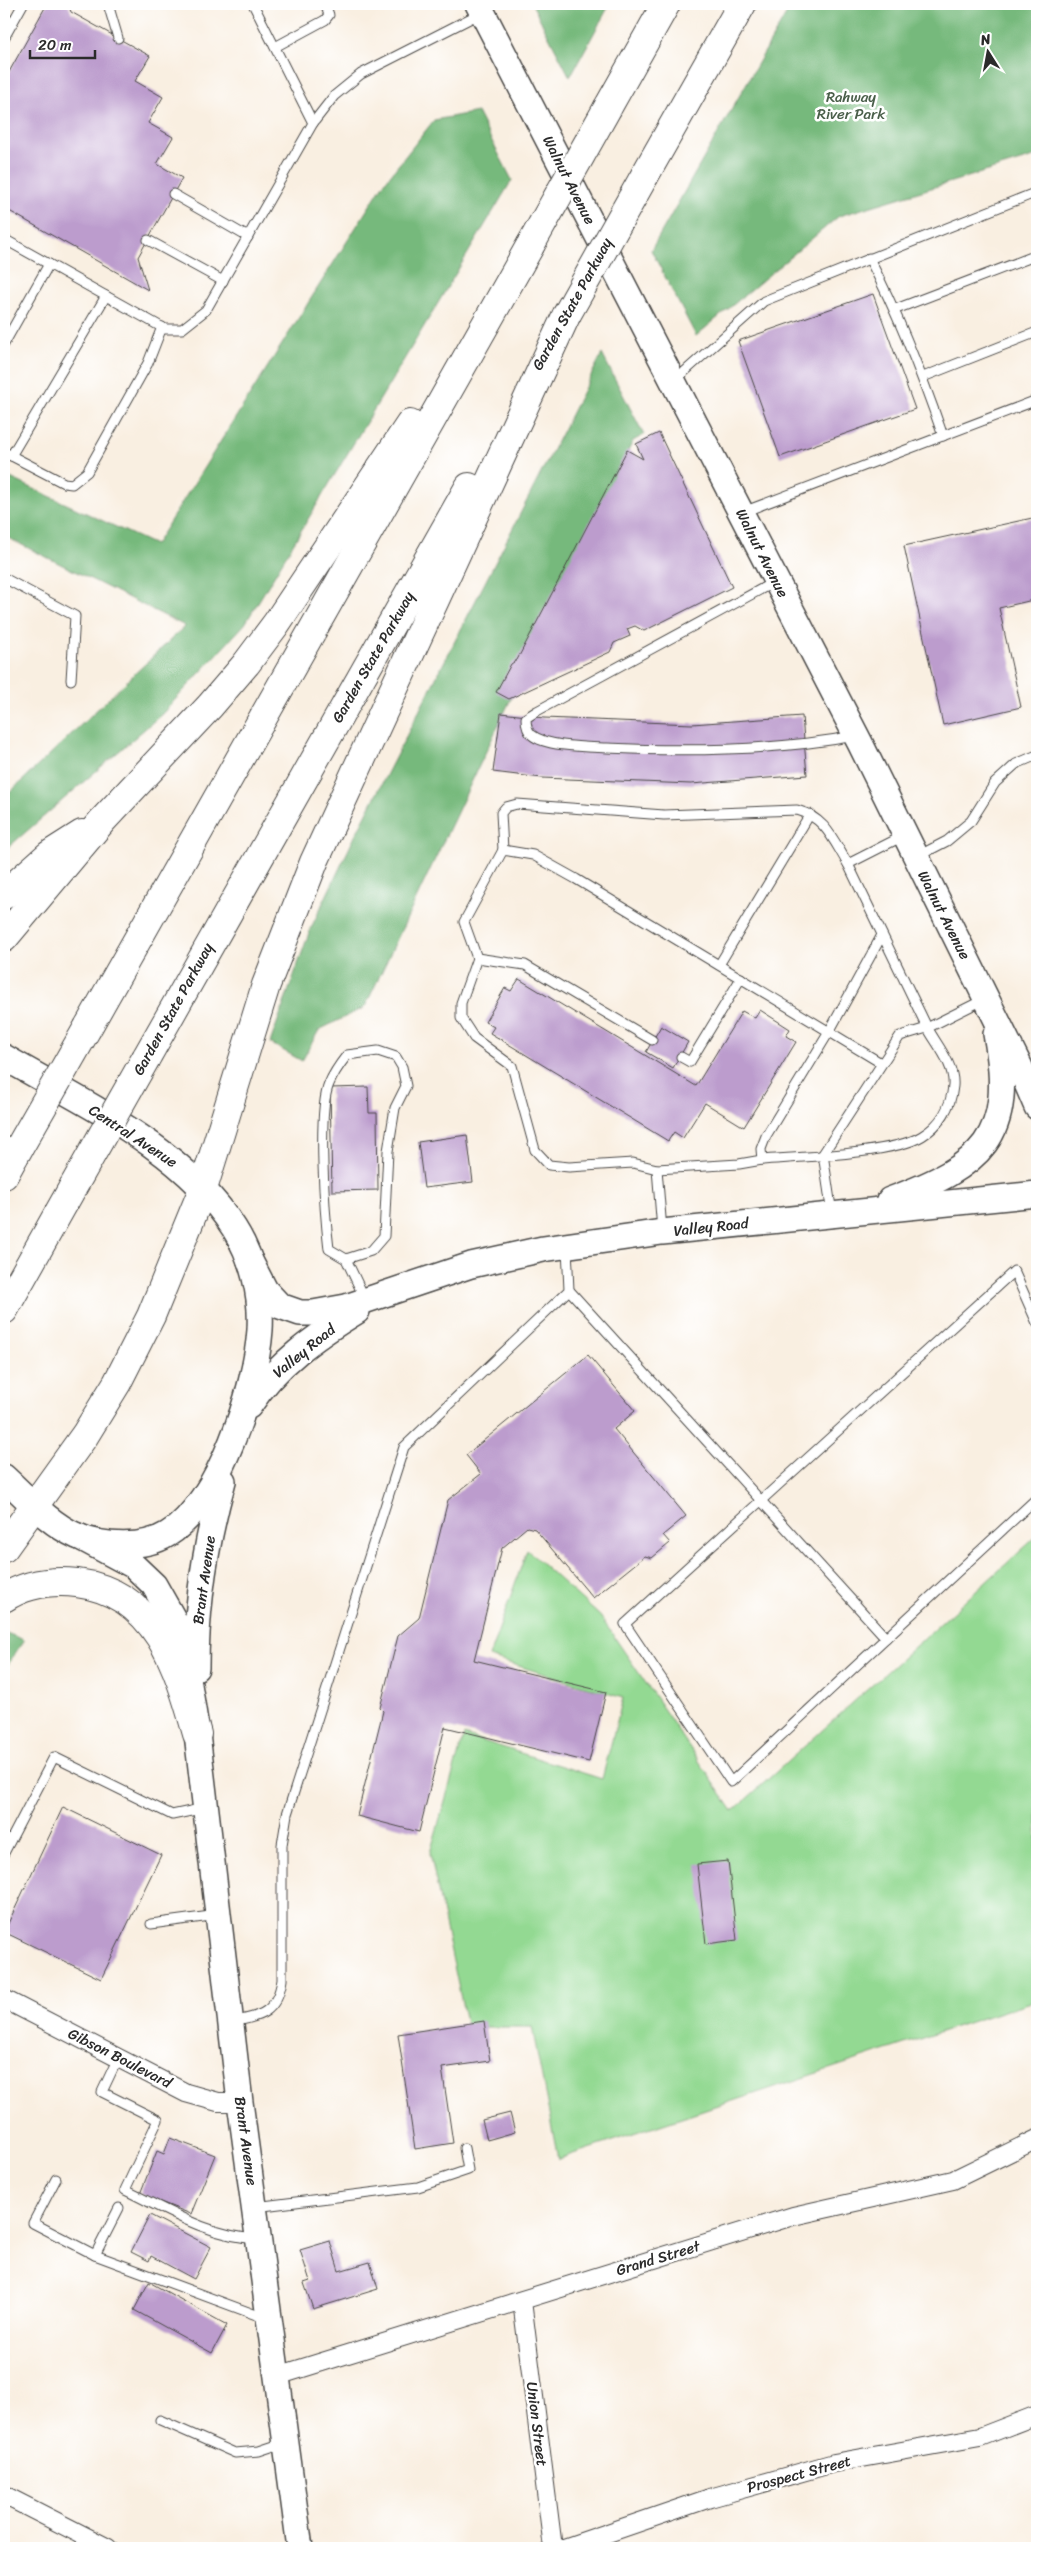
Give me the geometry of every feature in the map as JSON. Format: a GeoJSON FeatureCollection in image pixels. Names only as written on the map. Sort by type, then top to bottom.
{"type":"FeatureCollection","features":[{"type":"Feature","properties":{"kind":"highway"},"geometry":{"type":"LineString","coordinates":[[9,1165],[666,4]]}},
{"type":"Feature","properties":{"kind":"highway","name":"Garden State Parkway"},"geometry":{"type":"LineString","coordinates":[[4,1310],[742,4]]}},
{"type":"Feature","properties":{"kind":"highway"},"geometry":{"type":"LineString","coordinates":[[4,938],[102,821],[210,706],[261,644],[530,246]]}},
{"type":"Feature","properties":{"kind":"highway"},"geometry":{"type":"LineString","coordinates":[[4,1548],[68,1461],[117,1384],[151,1316],[203,1188],[266,985],[304,887],[566,316]]}},
{"type":"Feature","properties":{"kind":"highway"},"geometry":{"type":"LineString","coordinates":[[4,895],[49,855],[102,821]]}},
{"type":"Feature","properties":{"kind":"highway"},"geometry":{"type":"LineString","coordinates":[[4,1598],[34,1585],[70,1582],[97,1588],[132,1606],[150,1622],[164,1641],[182,1686],[197,1734]]}},
{"type":"Feature","properties":{"kind":"street","name":"Walnut Avenue"},"geometry":{"type":"LineString","coordinates":[[480,8],[856,736],[986,998],[1037,1107]]}},
{"type":"Feature","properties":{"kind":"street"},"geometry":{"type":"LineString","coordinates":[[843,1213],[888,1201],[945,1176],[962,1166],[985,1145],[996,1123],[1001,1068],[994,1026],[986,998]]}},
{"type":"Feature","properties":{"kind":"street","name":"Central Avenue"},"geometry":{"type":"LineString","coordinates":[[4,1057],[150,1143],[177,1163],[203,1188],[235,1230],[250,1261],[258,1295],[260,1329],[255,1364],[237,1429],[218,1471],[198,1506],[189,1518],[169,1534],[149,1542],[124,1544],[100,1542],[78,1536],[47,1517],[4,1477]]}},
{"type":"Feature","properties":{"kind":"street","name":"Valley Road"},"geometry":{"type":"LineString","coordinates":[[250,1261],[272,1299],[289,1310],[312,1314],[366,1301],[471,1266],[567,1245],[662,1232],[1037,1194]]}},
{"type":"Feature","properties":{"kind":"street","name":"Valley Road"},"geometry":{"type":"LineString","coordinates":[[237,1429],[255,1396],[284,1363],[335,1325],[390,1293]]}},
{"type":"Feature","properties":{"kind":"street","name":"Brant Avenue"},"geometry":{"type":"LineString","coordinates":[[197,1734],[196,1663],[202,1585],[213,1518],[237,1429]]}},
{"type":"Feature","properties":{"kind":"street","name":"Brant Avenue"},"geometry":{"type":"LineString","coordinates":[[78,1536],[134,1566],[162,1597],[180,1640],[197,1734],[240,2102],[300,2548]]}},
{"type":"Feature","properties":{"kind":"street","name":"Gibson Boulevard"},"geometry":{"type":"LineString","coordinates":[[4,1999],[196,2096],[218,2102],[240,2102]]}},
{"type":"Feature","properties":{"kind":"street","name":"Grand Street"},"geometry":{"type":"LineString","coordinates":[[277,2376],[793,2216],[953,2180],[1037,2139]]}},
{"type":"Feature","properties":{"kind":"street","name":"Union Street"},"geometry":{"type":"LineString","coordinates":[[522,2301],[553,2548]]}},
{"type":"Feature","properties":{"kind":"street","name":"Prospect Street"},"geometry":{"type":"LineString","coordinates":[[564,2548],[720,2495],[834,2463],[980,2437],[1037,2415]]}},
{"type":"Feature","properties":{"kind":"street"},"geometry":{"type":"LineString","coordinates":[[4,2495],[108,2548]]}},
{"type":"Feature","properties":{"kind":"lane"},"geometry":{"type":"LineString","coordinates":[[4,38],[23,4]]}},
{"type":"Feature","properties":{"kind":"lane"},"geometry":{"type":"LineString","coordinates":[[108,4],[118,38]]}},
{"type":"Feature","properties":{"kind":"lane"},"geometry":{"type":"LineString","coordinates":[[253,4],[313,123]]}},
{"type":"Feature","properties":{"kind":"lane"},"geometry":{"type":"LineString","coordinates":[[275,47],[325,20],[329,14],[326,4]]}},
{"type":"Feature","properties":{"kind":"lane"},"geometry":{"type":"LineString","coordinates":[[4,239],[162,327],[174,330],[191,324],[206,310],[313,123],[334,96],[361,74],[480,8]]}},
{"type":"Feature","properties":{"kind":"lane"},"geometry":{"type":"LineString","coordinates":[[673,382],[764,301],[1037,192]]}},
{"type":"Feature","properties":{"kind":"lane"},"geometry":{"type":"LineString","coordinates":[[173,194],[248,237]]}},
{"type":"Feature","properties":{"kind":"lane"},"geometry":{"type":"LineString","coordinates":[[148,240],[223,281]]}},
{"type":"Feature","properties":{"kind":"lane"},"geometry":{"type":"LineString","coordinates":[[896,309],[1037,254]]}},
{"type":"Feature","properties":{"kind":"lane"},"geometry":{"type":"LineString","coordinates":[[869,258],[896,309],[923,377],[942,436]]}},
{"type":"Feature","properties":{"kind":"lane"},"geometry":{"type":"LineString","coordinates":[[4,344],[48,264]]}},
{"type":"Feature","properties":{"kind":"lane"},"geometry":{"type":"LineString","coordinates":[[106,296],[8,454],[64,483],[72,484],[88,472],[148,363],[162,327]]}},
{"type":"Feature","properties":{"kind":"lane"},"geometry":{"type":"LineString","coordinates":[[923,377],[1037,332]]}},
{"type":"Feature","properties":{"kind":"lane"},"geometry":{"type":"LineString","coordinates":[[741,513],[1037,400]]}},
{"type":"Feature","properties":{"kind":"lane"},"geometry":{"type":"LineString","coordinates":[[4,578],[75,616],[72,680]]}},
{"type":"Feature","properties":{"kind":"lane"},"geometry":{"type":"LineString","coordinates":[[776,581],[526,718],[528,730],[533,736],[566,746],[682,752],[816,743],[856,736]]}},
{"type":"Feature","properties":{"kind":"lane"},"geometry":{"type":"LineString","coordinates":[[916,858],[947,841],[971,821],[996,783],[1016,764],[1037,755]]}},
{"type":"Feature","properties":{"kind":"lane"},"geometry":{"type":"LineString","coordinates":[[517,804],[664,815],[785,809],[810,814],[823,823],[848,864],[927,1028],[949,1066],[953,1085],[948,1106],[938,1124],[921,1137],[896,1145],[739,1164],[657,1169],[633,1163],[569,1167],[548,1165],[535,1150],[512,1066],[474,1038],[461,1018],[461,1003],[477,958],[464,922],[503,850],[501,814],[506,807],[517,804]]}},
{"type":"Feature","properties":{"kind":"lane"},"geometry":{"type":"LineString","coordinates":[[719,965],[810,814]]}},
{"type":"Feature","properties":{"kind":"lane"},"geometry":{"type":"LineString","coordinates":[[848,864],[905,835]]}},
{"type":"Feature","properties":{"kind":"lane"},"geometry":{"type":"LineString","coordinates":[[503,850],[533,855],[881,1063]]}},
{"type":"Feature","properties":{"kind":"lane"},"geometry":{"type":"LineString","coordinates":[[762,1160],[761,1149],[766,1136],[829,1032],[882,935]]}},
{"type":"Feature","properties":{"kind":"lane"},"geometry":{"type":"LineString","coordinates":[[477,958],[525,964],[652,1040]]}},
{"type":"Feature","properties":{"kind":"lane"},"geometry":{"type":"LineString","coordinates":[[680,1057],[690,1062],[741,978]]}},
{"type":"Feature","properties":{"kind":"lane"},"geometry":{"type":"LineString","coordinates":[[823,1154],[900,1036],[927,1028],[986,998]]}},
{"type":"Feature","properties":{"kind":"lane"},"geometry":{"type":"LineString","coordinates":[[346,1259],[371,1251],[384,1236],[388,1151],[395,1108],[406,1086],[402,1067],[396,1058],[378,1051],[347,1055],[328,1086],[324,1120],[326,1222],[329,1249],[346,1259],[366,1301]]}},
{"type":"Feature","properties":{"kind":"lane"},"geometry":{"type":"LineString","coordinates":[[823,1154],[843,1213]]}},
{"type":"Feature","properties":{"kind":"lane"},"geometry":{"type":"LineString","coordinates":[[657,1169],[662,1232]]}},
{"type":"Feature","properties":{"kind":"lane"},"geometry":{"type":"LineString","coordinates":[[567,1245],[568,1290],[886,1638]]}},
{"type":"Feature","properties":{"kind":"lane"},"geometry":{"type":"LineString","coordinates":[[1037,1323],[1014,1271],[625,1624],[731,1782],[1037,1498]]}},
{"type":"Feature","properties":{"kind":"lane"},"geometry":{"type":"LineString","coordinates":[[231,2022],[262,2014],[272,2006],[280,1995],[282,1980],[282,1845],[287,1814],[404,1447],[568,1290]]}},
{"type":"Feature","properties":{"kind":"lane"},"geometry":{"type":"LineString","coordinates":[[4,1853],[54,1757],[172,1815],[205,1808]]}},
{"type":"Feature","properties":{"kind":"lane"},"geometry":{"type":"LineString","coordinates":[[151,1924],[218,1915]]}},
{"type":"Feature","properties":{"kind":"lane"},"geometry":{"type":"LineString","coordinates":[[118,2058],[102,2092],[158,2120],[125,2190],[202,2228],[237,2238],[259,2239]]}},
{"type":"Feature","properties":{"kind":"lane"},"geometry":{"type":"LineString","coordinates":[[254,2207],[418,2187],[468,2170],[464,2148]]}},
{"type":"Feature","properties":{"kind":"lane"},"geometry":{"type":"LineString","coordinates":[[56,2179],[34,2223],[95,2255],[269,2320]]}},
{"type":"Feature","properties":{"kind":"lane"},"geometry":{"type":"LineString","coordinates":[[95,2255],[119,2208]]}},
{"type":"Feature","properties":{"kind":"lane"},"geometry":{"type":"LineString","coordinates":[[160,2420],[235,2454],[259,2451],[286,2442]]}},
{"type":"Feature","properties":{"kind":"green space"},"geometry":{"type":"Polygon","coordinates":[[[532,4],[610,4],[570,77],[532,4]]]}},
{"type":"Feature","properties":{"kind":"green space","name":"Rahway River Park"},"geometry":{"type":"Polygon","coordinates":[[[792,4],[1037,4],[1037,156],[839,216],[696,336],[651,250],[792,4]]]}},
{"type":"Feature","properties":{"kind":"green space"},"geometry":{"type":"Polygon","coordinates":[[[477,112],[512,180],[245,624],[162,714],[4,851],[4,798],[185,626],[4,536],[4,475],[155,545],[384,183],[434,120],[477,112]]]}},
{"type":"Feature","properties":{"kind":"green space"},"geometry":{"type":"Polygon","coordinates":[[[602,354],[644,435],[633,441],[365,1007],[319,1030],[302,1061],[270,1043],[310,930],[355,836],[602,354]]]}},
{"type":"Feature","properties":{"kind":"green space"},"geometry":{"type":"Polygon","coordinates":[[[1037,1536],[1037,2000],[558,2159],[532,2027],[467,2027],[430,1853],[464,1735],[602,1779],[623,1698],[489,1657],[527,1550],[600,1616],[733,1811],[1037,1536]]]}},
{"type":"Feature","properties":{"kind":"green space"},"geometry":{"type":"Polygon","coordinates":[[[4,1632],[24,1640],[4,1670],[4,1632]]]}},
{"type":"Feature","properties":{"kind":"building"},"geometry":{"type":"Polygon","coordinates":[[[47,4],[68,4],[71,12],[150,56],[135,81],[163,97],[148,123],[173,137],[157,164],[182,178],[138,257],[148,290],[4,208],[4,81],[47,4]]]}},
{"type":"Feature","properties":{"kind":"building"},"geometry":{"type":"Polygon","coordinates":[[[873,294],[915,409],[780,457],[738,341],[873,294]]]}},
{"type":"Feature","properties":{"kind":"building"},"geometry":{"type":"Polygon","coordinates":[[[659,433],[732,587],[644,631],[635,626],[627,629],[630,636],[614,643],[610,652],[509,699],[496,692],[511,664],[517,660],[627,450],[643,459],[636,444],[659,433]]]}},
{"type":"Feature","properties":{"kind":"building"},"geometry":{"type":"Polygon","coordinates":[[[1037,517],[1037,599],[999,608],[1021,707],[943,725],[904,546],[1037,517]]]}},
{"type":"Feature","properties":{"kind":"building"},"geometry":{"type":"Polygon","coordinates":[[[501,713],[544,718],[692,724],[802,716],[807,775],[691,784],[542,778],[493,772],[501,713]]]}},
{"type":"Feature","properties":{"kind":"building"},"geometry":{"type":"Polygon","coordinates":[[[519,979],[696,1086],[742,1011],[755,1018],[760,1010],[790,1029],[786,1036],[796,1042],[744,1127],[705,1103],[683,1138],[674,1132],[668,1141],[490,1033],[494,1027],[485,1022],[505,988],[511,991],[519,979]]]}},
{"type":"Feature","properties":{"kind":"building"},"geometry":{"type":"Polygon","coordinates":[[[661,1026],[688,1042],[673,1068],[646,1052],[661,1026]]]}},
{"type":"Feature","properties":{"kind":"building"},"geometry":{"type":"Polygon","coordinates":[[[368,1087],[369,1113],[377,1113],[378,1190],[332,1191],[330,1088],[368,1087]]]}},
{"type":"Feature","properties":{"kind":"building"},"geometry":{"type":"Polygon","coordinates":[[[467,1135],[473,1182],[424,1188],[418,1142],[467,1135]]]}},
{"type":"Feature","properties":{"kind":"building"},"geometry":{"type":"Polygon","coordinates":[[[588,1355],[635,1411],[614,1429],[686,1516],[663,1535],[670,1543],[652,1558],[645,1556],[593,1598],[535,1529],[527,1527],[502,1548],[474,1660],[606,1692],[589,1762],[445,1727],[419,1832],[357,1816],[383,1711],[380,1708],[398,1636],[419,1618],[448,1500],[481,1474],[466,1455],[588,1355]]]}},
{"type":"Feature","properties":{"kind":"building"},"geometry":{"type":"Polygon","coordinates":[[[63,1807],[161,1855],[101,1979],[4,1932],[63,1807]]]}},
{"type":"Feature","properties":{"kind":"building"},"geometry":{"type":"Polygon","coordinates":[[[728,1861],[737,1940],[706,1944],[697,1864],[728,1861]]]}},
{"type":"Feature","properties":{"kind":"building"},"geometry":{"type":"Polygon","coordinates":[[[484,2021],[490,2061],[442,2068],[453,2143],[415,2149],[398,2034],[484,2021]]]}},
{"type":"Feature","properties":{"kind":"building"},"geometry":{"type":"Polygon","coordinates":[[[510,2113],[515,2132],[487,2140],[482,2120],[510,2113]]]}},
{"type":"Feature","properties":{"kind":"building"},"geometry":{"type":"Polygon","coordinates":[[[170,2138],[215,2155],[191,2214],[140,2194],[157,2151],[164,2154],[170,2138]]]}},
{"type":"Feature","properties":{"kind":"building"},"geometry":{"type":"Polygon","coordinates":[[[150,2215],[211,2247],[194,2279],[151,2256],[149,2261],[131,2252],[150,2215]]]}},
{"type":"Feature","properties":{"kind":"building"},"geometry":{"type":"Polygon","coordinates":[[[330,2241],[339,2271],[370,2262],[378,2289],[313,2309],[304,2283],[310,2281],[300,2250],[330,2241]]]}},
{"type":"Feature","properties":{"kind":"building"},"geometry":{"type":"Polygon","coordinates":[[[149,2282],[227,2325],[212,2353],[134,2310],[149,2282]]]}}]}
